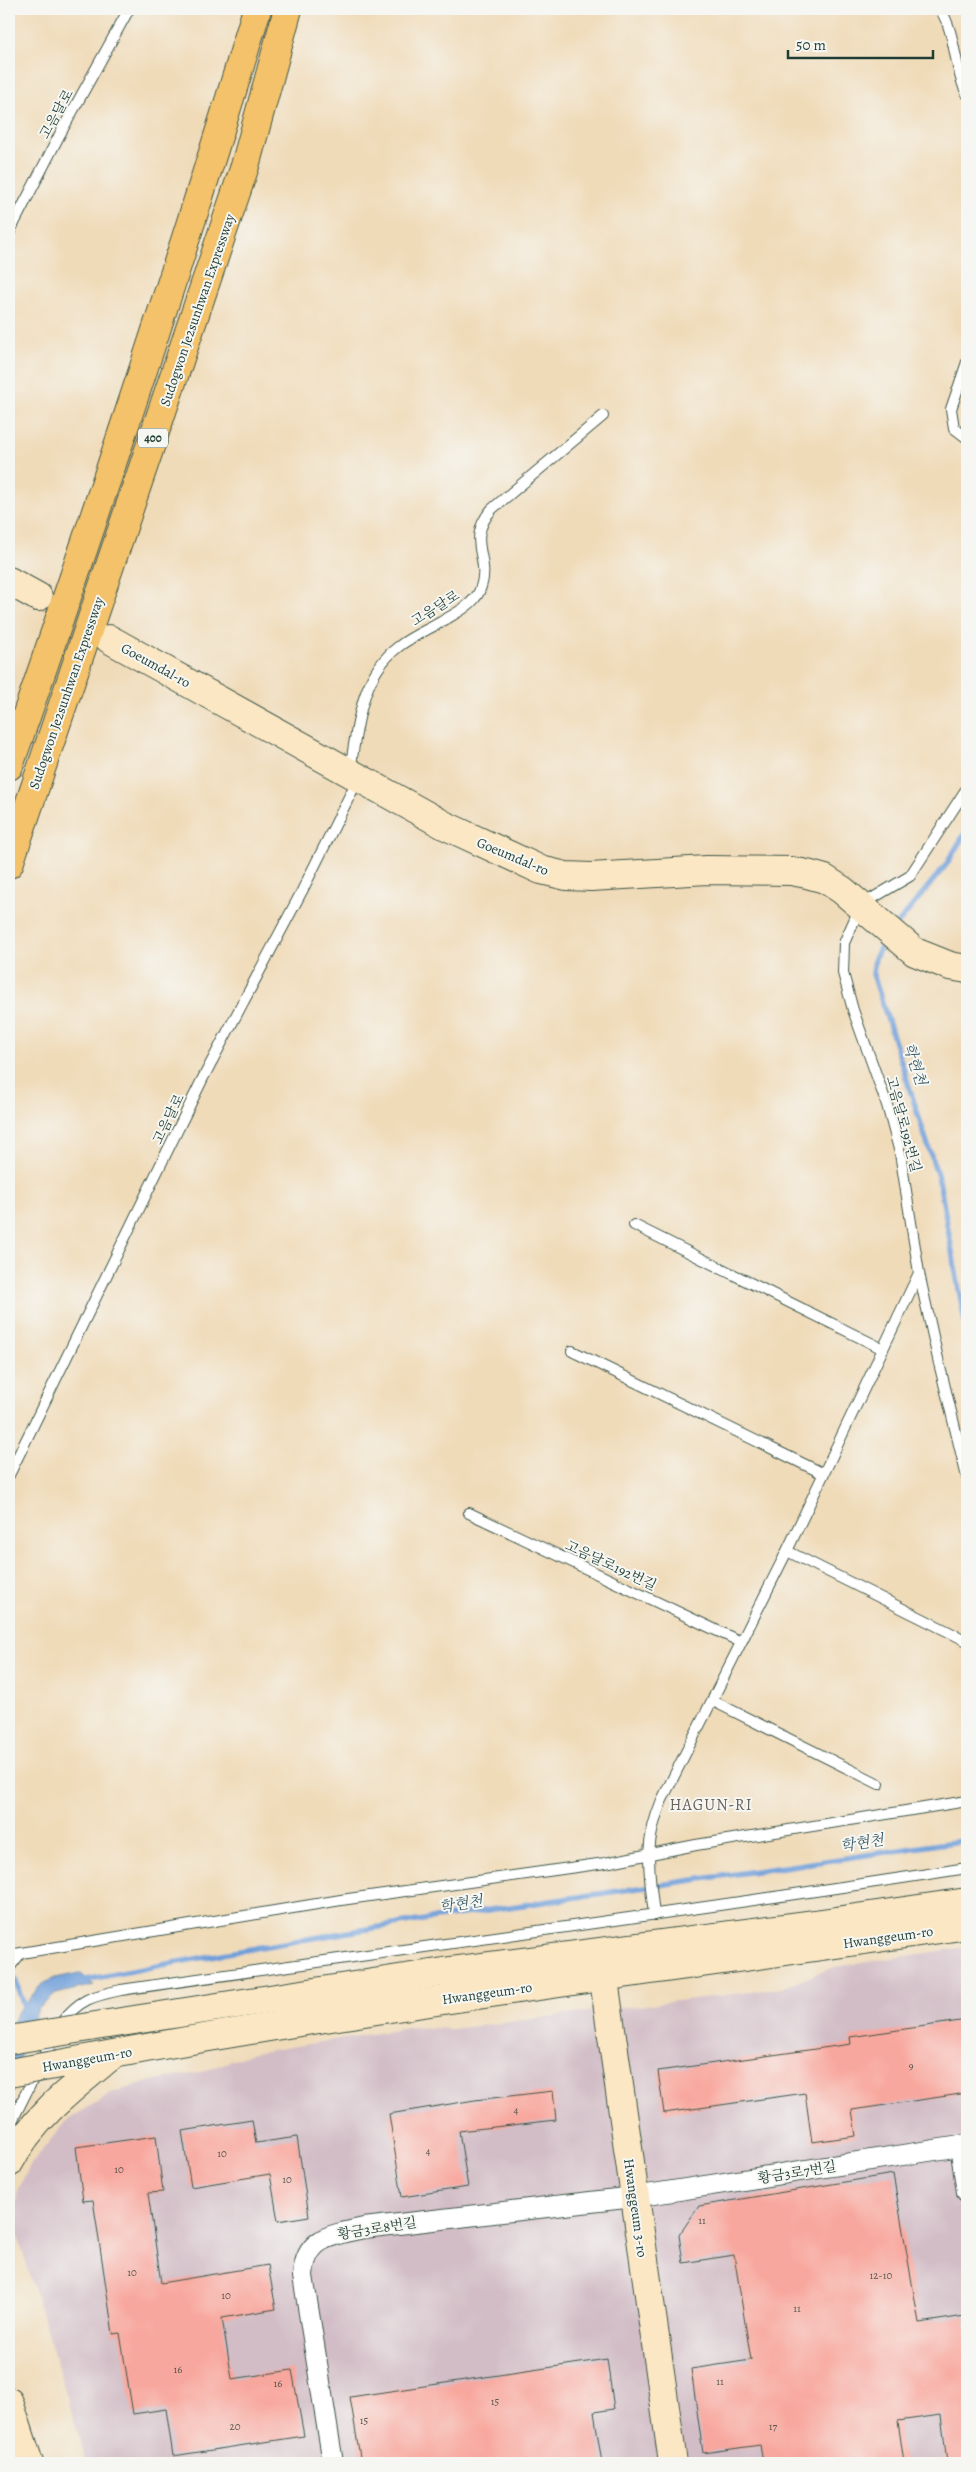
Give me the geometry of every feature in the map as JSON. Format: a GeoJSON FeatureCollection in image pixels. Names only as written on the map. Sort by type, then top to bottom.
{"type":"FeatureCollection","features":[{"type":"Feature","properties":{"kind":"highway","name":"400"},"geometry":{"type":"LineString","coordinates":[[9,766],[64,607],[211,163],[257,9]]}},
{"type":"Feature","properties":{"kind":"highway","name":"Sudogwon Je2sunhwan Expressway"},"geometry":{"type":"LineString","coordinates":[[9,864],[246,166],[288,9]]}},
{"type":"Feature","properties":{"kind":"street"},"geometry":{"type":"LineString","coordinates":[[9,581],[38,597]]}},
{"type":"Feature","properties":{"kind":"street","name":"Goeumdal-ro"},"geometry":{"type":"LineString","coordinates":[[109,639],[444,825],[541,870],[566,876],[591,877],[708,870],[791,871],[825,879],[868,911],[902,943],[915,952],[932,960],[967,969]]}},
{"type":"Feature","properties":{"kind":"street","name":"Hwanggeum-ro"},"geometry":{"type":"LineString","coordinates":[[9,2073],[823,1924],[967,1902]]}},
{"type":"Feature","properties":{"kind":"street","name":"Hwanggeum-ro"},"geometry":{"type":"LineString","coordinates":[[9,2040],[425,1975],[602,1964],[967,1925]]}},
{"type":"Feature","properties":{"kind":"street","name":"Hwanggeum 3-ro"},"geometry":{"type":"LineString","coordinates":[[602,1964],[673,2463]]}},
{"type":"Feature","properties":{"kind":"street"},"geometry":{"type":"LineString","coordinates":[[9,2163],[28,2133],[54,2104],[113,2054]]}},
{"type":"Feature","properties":{"kind":"street","name":"황금3로7번길"},"geometry":{"type":"LineString","coordinates":[[634,2197],[964,2146],[967,2192]]}},
{"type":"Feature","properties":{"kind":"street","name":"황금3로8번길"},"geometry":{"type":"LineString","coordinates":[[333,2463],[303,2276],[308,2252],[317,2242],[334,2234],[364,2228],[634,2197]]}},
{"type":"Feature","properties":{"kind":"street"},"geometry":{"type":"LineString","coordinates":[[9,2402],[29,2463]]}},
{"type":"Feature","properties":{"kind":"lane","name":"고음달로"},"geometry":{"type":"LineString","coordinates":[[9,233],[60,134],[129,9]]}},
{"type":"Feature","properties":{"kind":"lane"},"geometry":{"type":"LineString","coordinates":[[940,9],[950,30],[958,66],[967,94]]}},
{"type":"Feature","properties":{"kind":"lane"},"geometry":{"type":"LineString","coordinates":[[967,362],[952,409],[954,428],[967,438]]}},
{"type":"Feature","properties":{"kind":"lane","name":"고음달로"},"geometry":{"type":"LineString","coordinates":[[9,1475],[202,1080],[302,891],[354,775],[359,715],[374,673],[385,658],[398,646],[468,605],[479,593],[484,576],[479,544],[479,532],[482,521],[492,509],[603,416]]}},
{"type":"Feature","properties":{"kind":"lane"},"geometry":{"type":"LineString","coordinates":[[868,911],[910,876],[967,788]]}},
{"type":"Feature","properties":{"kind":"lane","name":"고음달로192번길"},"geometry":{"type":"LineString","coordinates":[[868,911],[844,943],[843,973],[853,1010],[887,1105],[900,1153],[919,1273],[967,1476]]}},
{"type":"Feature","properties":{"kind":"lane"},"geometry":{"type":"LineString","coordinates":[[634,1225],[884,1349]]}},
{"type":"Feature","properties":{"kind":"lane"},"geometry":{"type":"LineString","coordinates":[[653,1910],[647,1854],[651,1832],[662,1800],[787,1551],[822,1473],[884,1349],[919,1273]]}},
{"type":"Feature","properties":{"kind":"lane"},"geometry":{"type":"LineString","coordinates":[[572,1350],[822,1473]]}},
{"type":"Feature","properties":{"kind":"lane","name":"고음달로192번길"},"geometry":{"type":"LineString","coordinates":[[469,1512],[741,1642]]}},
{"type":"Feature","properties":{"kind":"lane"},"geometry":{"type":"LineString","coordinates":[[787,1551],[967,1641]]}},
{"type":"Feature","properties":{"kind":"lane"},"geometry":{"type":"LineString","coordinates":[[713,1701],[879,1784]]}},
{"type":"Feature","properties":{"kind":"lane"},"geometry":{"type":"LineString","coordinates":[[9,1955],[341,1900],[627,1860],[647,1854],[967,1802]]}},
{"type":"Feature","properties":{"kind":"lane"},"geometry":{"type":"LineString","coordinates":[[9,2127],[61,2022],[82,2001],[95,1996],[156,1985],[653,1910],[967,1868]]}},
{"type":"Feature","properties":{"kind":"lane"},"geometry":{"type":"LineString","coordinates":[[9,1968],[20,1954]]}},
{"type":"Feature","properties":{"kind":"shaded area"},"geometry":{"type":"Polygon","coordinates":[[[967,1947],[967,2463],[87,2463],[15,2227],[17,2193],[30,2165],[65,2122],[114,2092],[155,2080],[198,2073],[253,2053],[414,2027],[452,2029],[782,1988],[834,1967],[967,1947]]]}},
{"type":"Feature","properties":{"kind":"water"},"geometry":{"type":"Polygon","coordinates":[[[80,1973],[94,1985],[56,1994],[38,2009],[9,2085],[9,2033],[16,2014],[41,1985],[55,1978],[80,1973]]]}},
{"type":"Feature","properties":{"kind":"building"},"geometry":{"type":"Polygon","coordinates":[[[967,2020],[967,2093],[852,2110],[856,2136],[812,2142],[805,2093],[664,2113],[658,2071],[851,2044],[850,2037],[967,2020]]]}},
{"type":"Feature","properties":{"kind":"building"},"geometry":{"type":"Polygon","coordinates":[[[553,2091],[556,2120],[459,2131],[468,2187],[402,2197],[389,2114],[475,2100],[553,2091]]]}},
{"type":"Feature","properties":{"kind":"building"},"geometry":{"type":"Polygon","coordinates":[[[252,2120],[256,2143],[297,2137],[309,2216],[278,2221],[270,2174],[191,2187],[182,2131],[252,2120]]]}},
{"type":"Feature","properties":{"kind":"building"},"geometry":{"type":"Polygon","coordinates":[[[156,2136],[163,2192],[148,2193],[161,2283],[268,2265],[276,2309],[222,2318],[232,2379],[292,2370],[304,2436],[173,2456],[166,2409],[133,2414],[120,2333],[113,2334],[93,2200],[83,2201],[76,2147],[156,2136]]]}},
{"type":"Feature","properties":{"kind":"building"},"geometry":{"type":"Polygon","coordinates":[[[893,2174],[919,2323],[965,2316],[967,2331],[967,2461],[947,2463],[941,2415],[898,2421],[904,2463],[763,2463],[760,2445],[703,2453],[691,2369],[751,2360],[734,2255],[683,2263],[679,2235],[699,2206],[893,2174]]]}},
{"type":"Feature","properties":{"kind":"building"},"geometry":{"type":"Polygon","coordinates":[[[607,2359],[614,2409],[594,2412],[602,2463],[361,2463],[350,2397],[607,2359]]]}},
{"type":"Feature","properties":{"kind":"waterway","name":"학현천"},"geometry":{"type":"LineString","coordinates":[[895,927],[946,865],[967,830]]}},
{"type":"Feature","properties":{"kind":"waterway","name":"학현천"},"geometry":{"type":"LineString","coordinates":[[886,937],[875,958],[873,974],[939,1180],[967,1333]]}},
{"type":"Feature","properties":{"kind":"waterway","name":"학현천"},"geometry":{"type":"LineString","coordinates":[[81,1981],[302,1940],[412,1922],[967,1840]]}},
{"type":"Feature","properties":{"kind":"waterway"},"geometry":{"type":"LineString","coordinates":[[15,1979],[25,2010]]}},
{"type":"Feature","properties":{"kind":"district","name":"HAGUN-RI"},"geometry":{"type":"Point","coordinates":[711,1804]}}]}
